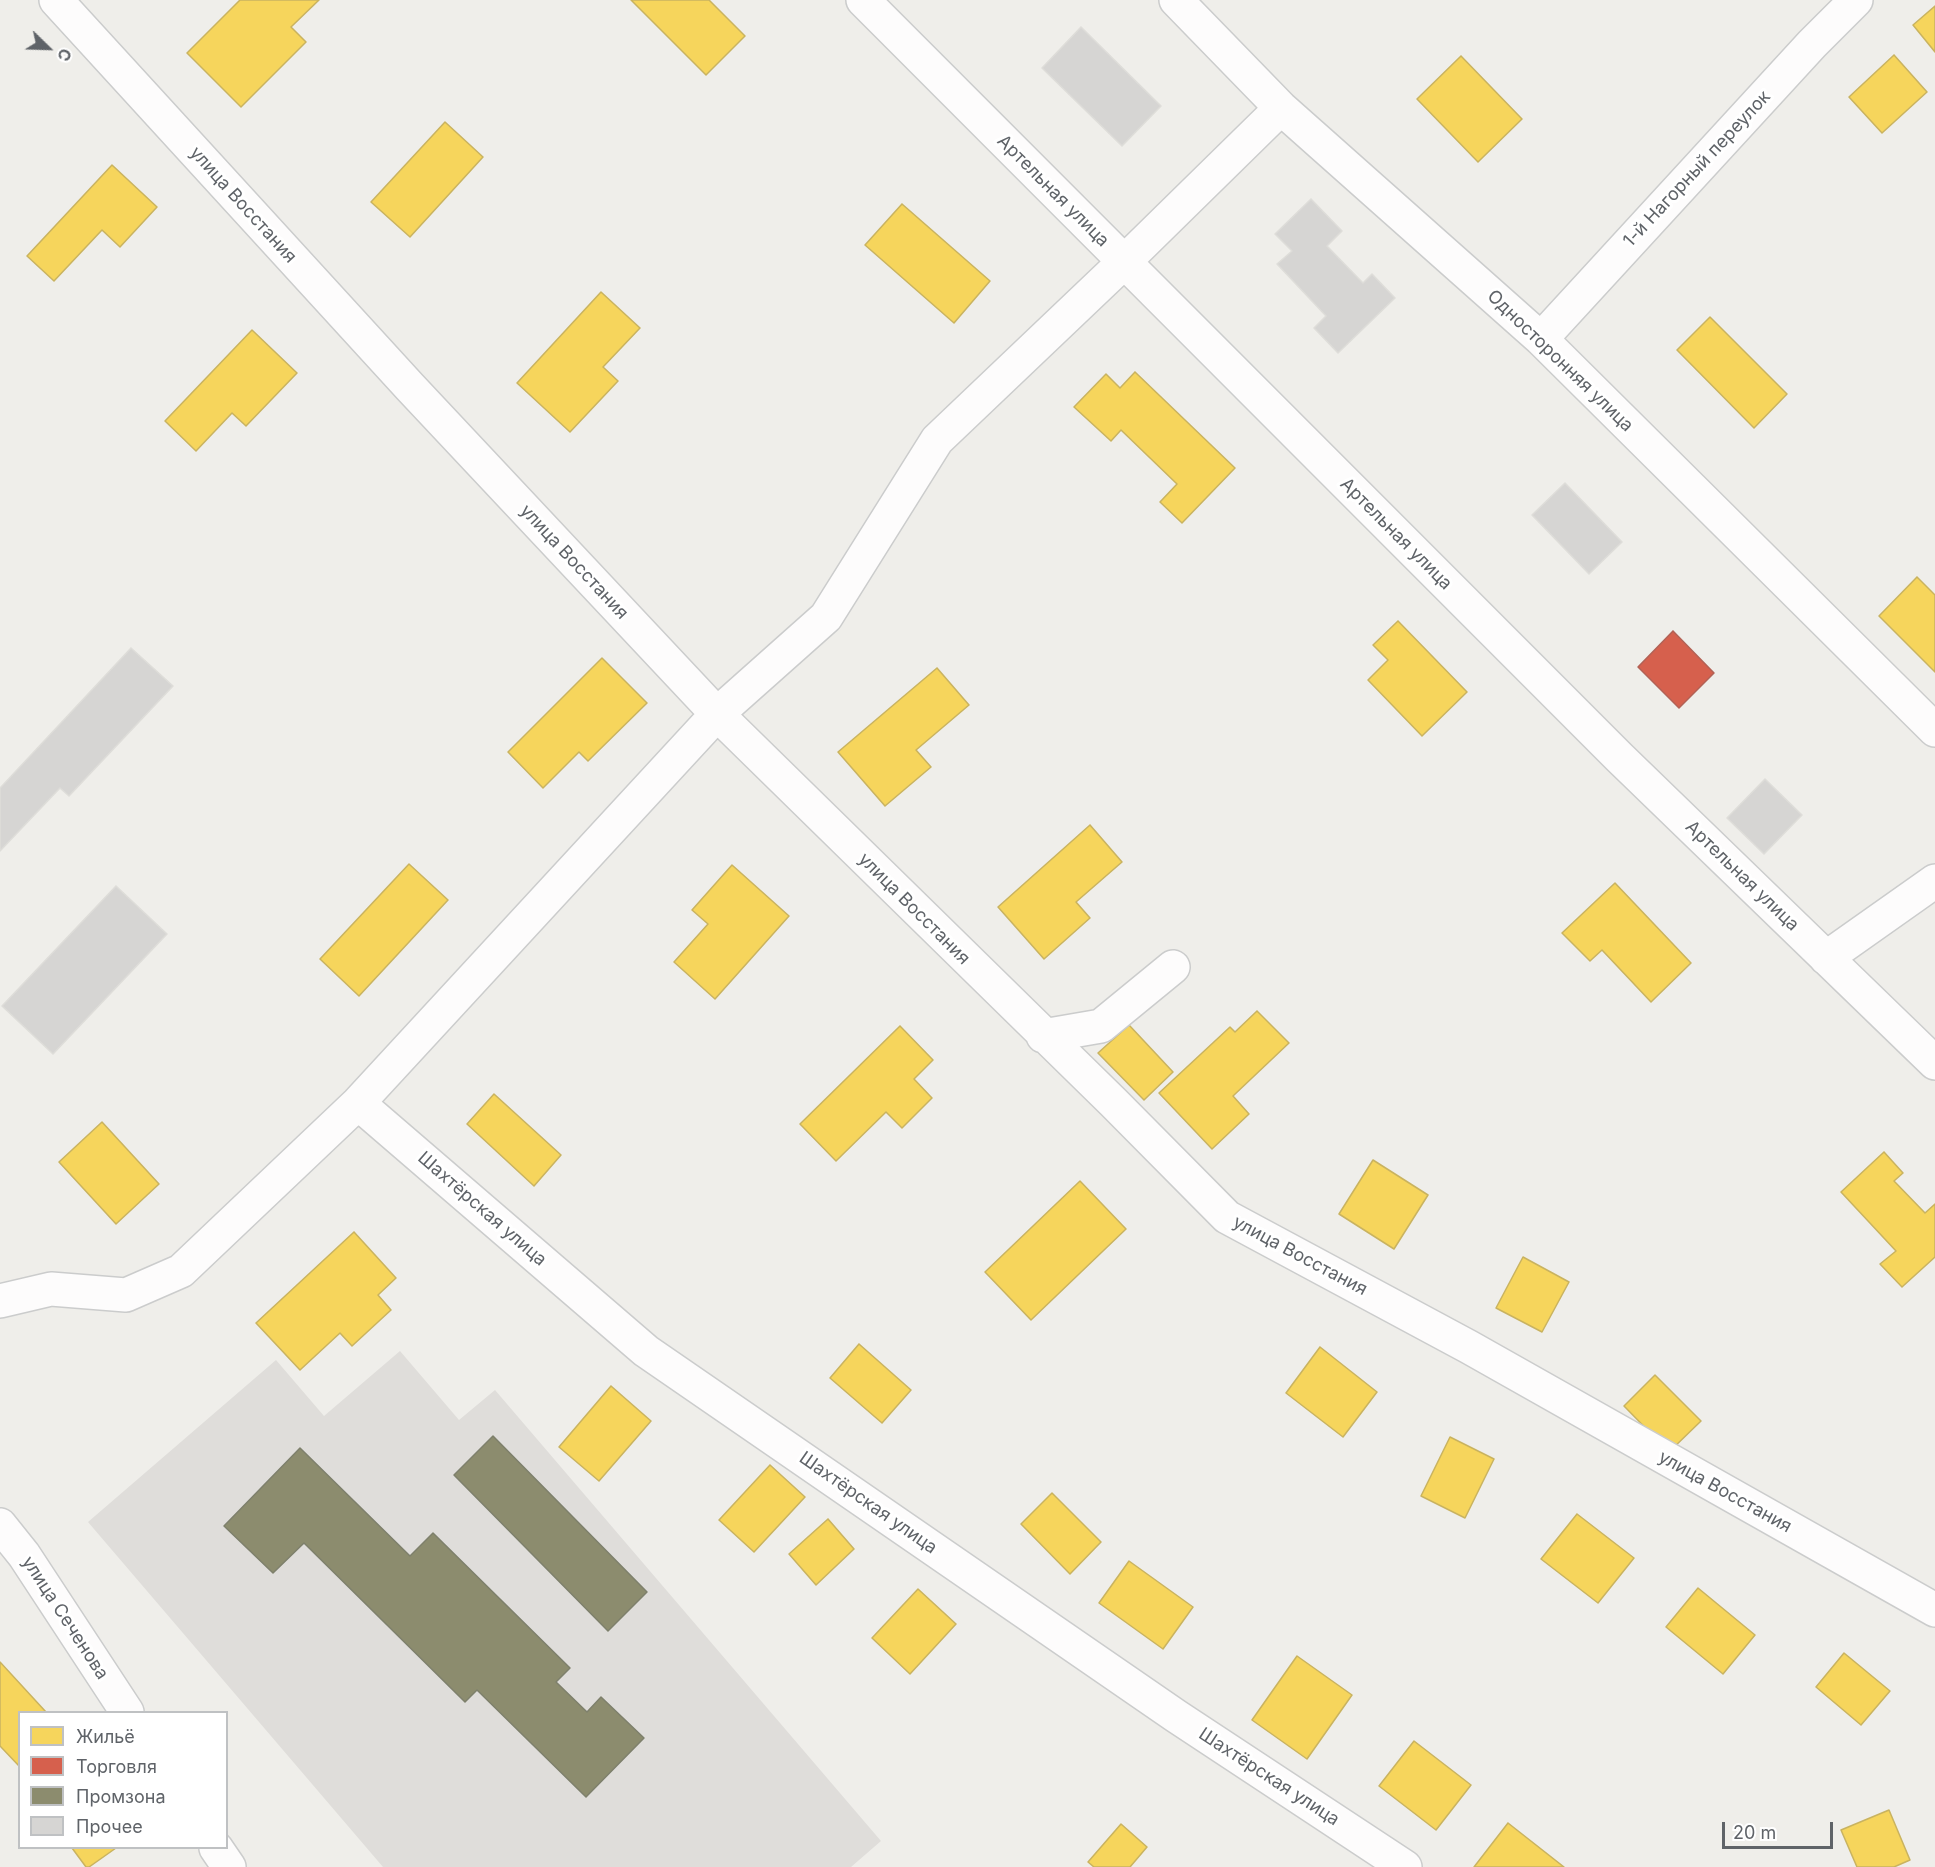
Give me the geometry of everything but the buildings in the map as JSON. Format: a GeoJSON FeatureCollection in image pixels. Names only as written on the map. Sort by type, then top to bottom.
{"type":"FeatureCollection","features":[{"type":"Feature","properties":{"kind":"street","name":"улица Восстания"},"geometry":{"type":"LineString","coordinates":[[56,0],[410,387],[717,714],[1043,1036],[1113,1102],[1227,1217],[1469,1347],[1935,1610]]}},
{"type":"Feature","properties":{"kind":"street","name":"Артельная улица"},"geometry":{"type":"LineString","coordinates":[[863,0],[1602,740],[1935,1063]]}},
{"type":"Feature","properties":{"kind":"street","name":"Односторонняя улица"},"geometry":{"type":"LineString","coordinates":[[1176,0],[1281,108],[1541,339],[1935,730]]}},
{"type":"Feature","properties":{"kind":"street","name":"1-й Нагорный переулок"},"geometry":{"type":"LineString","coordinates":[[1541,339],[1812,44],[1856,0]]}},
{"type":"Feature","properties":{"kind":"street"},"geometry":{"type":"LineString","coordinates":[[0,1301],[51,1289],[126,1295],[181,1271],[358,1103],[717,714],[826,617],[937,440],[1281,108]]}},
{"type":"Feature","properties":{"kind":"street"},"geometry":{"type":"LineString","coordinates":[[1826,958],[1935,881]]}},
{"type":"Feature","properties":{"kind":"street"},"geometry":{"type":"LineString","coordinates":[[1043,1036],[1101,1026],[1173,967]]}},
{"type":"Feature","properties":{"kind":"street","name":"Шахтёрская улица"},"geometry":{"type":"LineString","coordinates":[[358,1103],[646,1351],[1176,1716],[1405,1867]]}},
{"type":"Feature","properties":{"kind":"street","name":"улица Сеченова"},"geometry":{"type":"LineString","coordinates":[[0,1525],[24,1555],[127,1711]]}},
{"type":"Feature","properties":{"kind":"street"},"geometry":{"type":"LineString","coordinates":[[217,1849],[229,1867]]}},
{"type":"Feature","properties":{"kind":"shaded area"},"geometry":{"type":"Polygon","coordinates":[[[400,1351],[459,1420],[495,1390],[881,1841],[851,1867],[383,1867],[88,1522],[276,1360],[324,1416],[400,1351]]]}}]}
